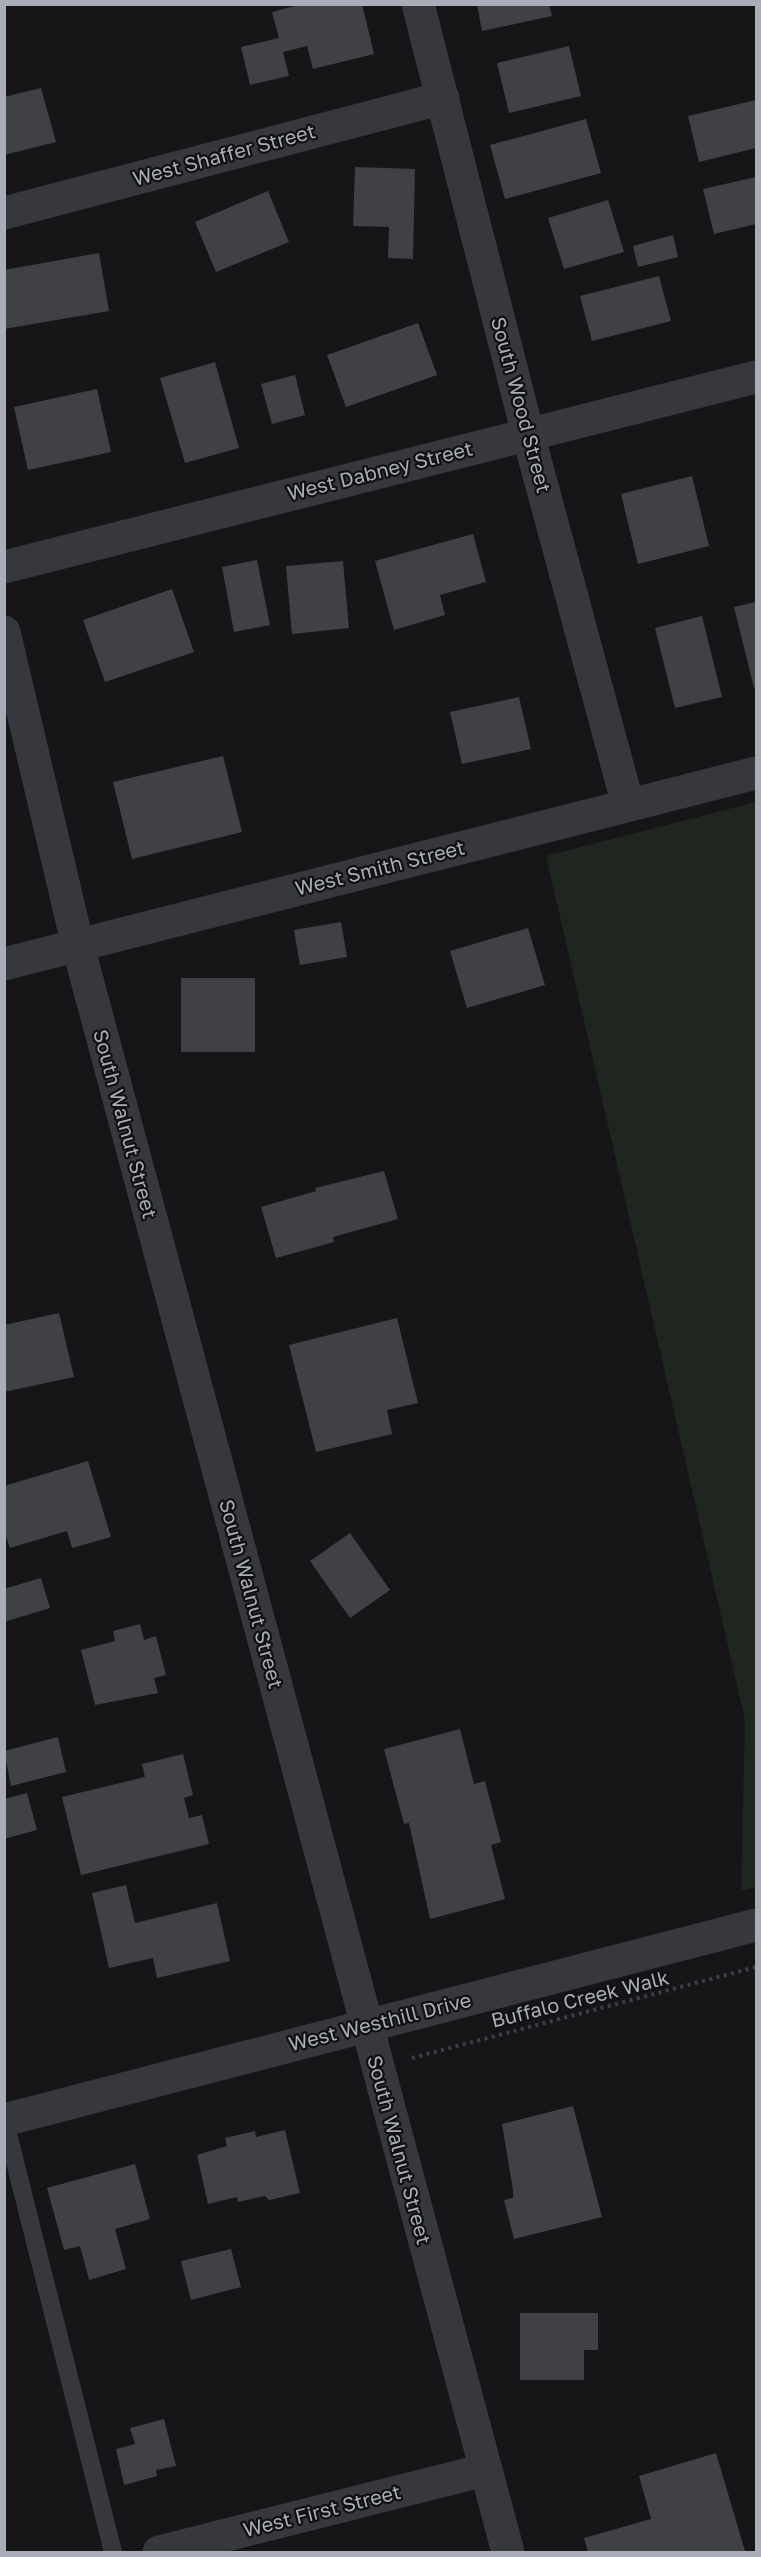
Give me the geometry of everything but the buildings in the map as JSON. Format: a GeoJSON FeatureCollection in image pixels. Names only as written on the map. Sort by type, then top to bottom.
{"type":"FeatureCollection","features":[{"type":"Feature","properties":{"kind":"street","name":"South Wood Street"},"geometry":{"type":"LineString","coordinates":[[418,4],[528,434],[628,805]]}},
{"type":"Feature","properties":{"kind":"street","name":"West Shaffer Street"},"geometry":{"type":"LineString","coordinates":[[4,213],[443,98]]}},
{"type":"Feature","properties":{"kind":"street","name":"West Dabney Street"},"geometry":{"type":"LineString","coordinates":[[4,567],[756,377]]}},
{"type":"Feature","properties":{"kind":"street","name":"South Walnut Street"},"geometry":{"type":"LineString","coordinates":[[4,632],[78,946],[508,2553]]}},
{"type":"Feature","properties":{"kind":"street","name":"West Smith Street"},"geometry":{"type":"LineString","coordinates":[[4,964],[756,773]]}},
{"type":"Feature","properties":{"kind":"street","name":"West Westhill Drive"},"geometry":{"type":"LineString","coordinates":[[5,2119],[756,1925]]}},
{"type":"Feature","properties":{"kind":"street","name":"West First Street"},"geometry":{"type":"LineString","coordinates":[[159,2553],[485,2470]]}},
{"type":"Feature","properties":{"kind":"lane"},"geometry":{"type":"LineString","coordinates":[[5,2119],[113,2553]]}},
{"type":"Feature","properties":{"kind":"path","name":"Buffalo Creek Walk"},"geometry":{"type":"LineString","coordinates":[[411,2058],[756,1967]]}},
{"type":"Feature","properties":{"kind":"shaded area"},"geometry":{"type":"Polygon","coordinates":[[[756,802],[756,1887],[741,1891],[745,1720],[546,856],[756,802]]]}}]}
